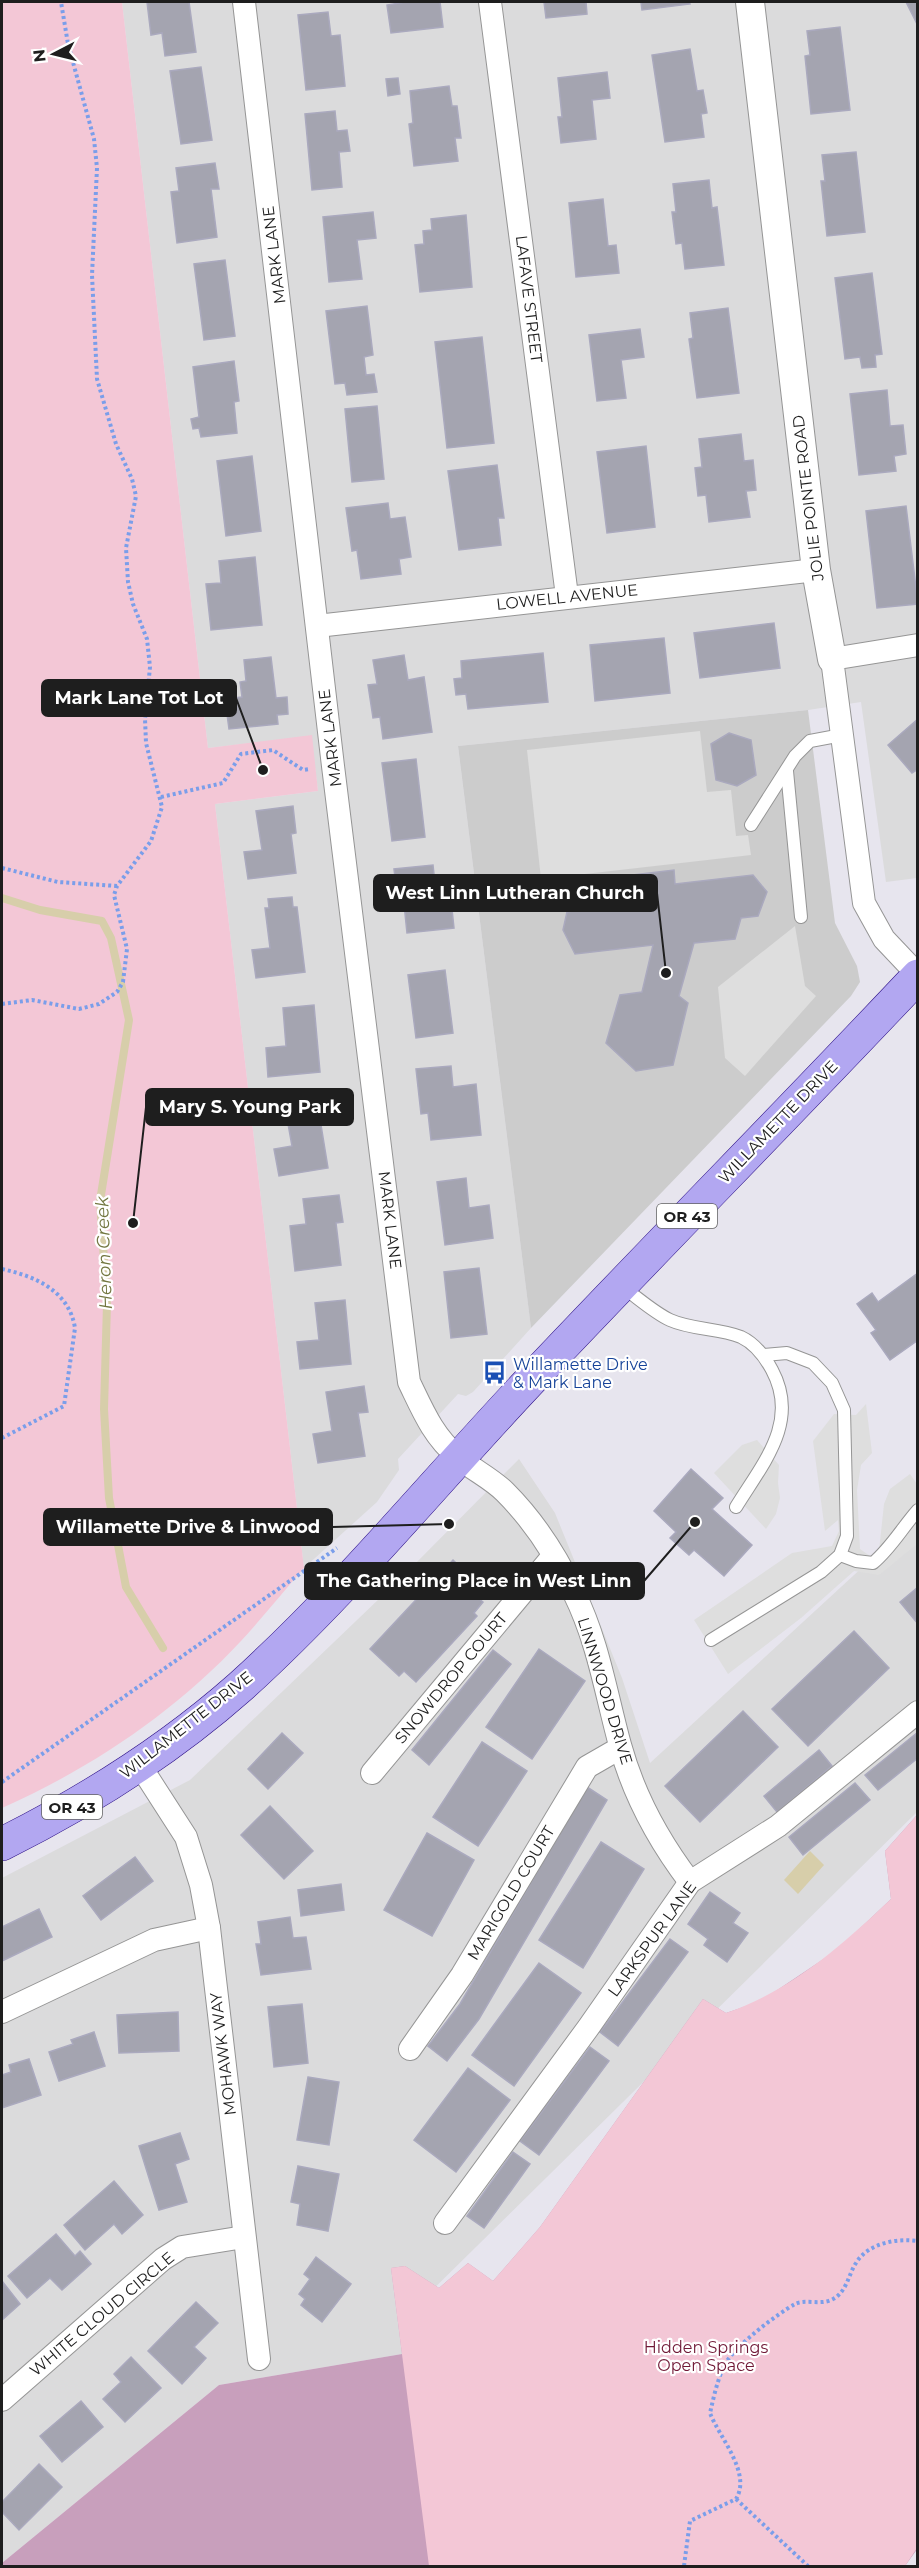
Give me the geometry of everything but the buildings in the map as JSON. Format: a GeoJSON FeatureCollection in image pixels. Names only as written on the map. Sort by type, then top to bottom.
{"type":"FeatureCollection","features":[{"type":"Feature","properties":{"kind":"main road","name":"WILLAMETTE DRIVE"},"geometry":{"type":"LineString","coordinates":[[2,1844],[87,1799],[139,1764],[239,1688],[352,1575],[620,1285],[918,976]]}},
{"type":"Feature","properties":{"kind":"street","name":"MARK LANE"},"geometry":{"type":"LineString","coordinates":[[244,2],[409,1382],[437,1437],[459,1458]]}},
{"type":"Feature","properties":{"kind":"street","name":"LAFAVE STREET"},"geometry":{"type":"LineString","coordinates":[[490,2],[567,596]]}},
{"type":"Feature","properties":{"kind":"street","name":"JOLIE POINTE ROAD"},"geometry":{"type":"LineString","coordinates":[[750,2],[816,570],[832,659],[864,903],[884,939],[918,976]]}},
{"type":"Feature","properties":{"kind":"street","name":"LOWELL AVENUE"},"geometry":{"type":"LineString","coordinates":[[317,626],[567,596],[816,570]]}},
{"type":"Feature","properties":{"kind":"street"},"geometry":{"type":"LineString","coordinates":[[832,659],[918,645]]}},
{"type":"Feature","properties":{"kind":"street","name":"LINNWOOD DRIVE"},"geometry":{"type":"LineString","coordinates":[[459,1458],[504,1491],[523,1512],[575,1594],[598,1654],[620,1748],[648,1821],[665,1850],[690,1882]]}},
{"type":"Feature","properties":{"kind":"street","name":"SNOWDROP COURT"},"geometry":{"type":"LineString","coordinates":[[372,1773],[553,1556]]}},
{"type":"Feature","properties":{"kind":"street","name":"LARKSPUR LANE"},"geometry":{"type":"LineString","coordinates":[[445,2223],[690,1882],[778,1826],[918,1712]]}},
{"type":"Feature","properties":{"kind":"street","name":"MARIGOLD COURT"},"geometry":{"type":"LineString","coordinates":[[411,2049],[462,1975],[586,1767],[620,1748]]}},
{"type":"Feature","properties":{"kind":"street","name":"MOHAWK WAY"},"geometry":{"type":"LineString","coordinates":[[139,1764],[186,1837],[201,1885],[209,1928],[259,2359]]}},
{"type":"Feature","properties":{"kind":"street"},"geometry":{"type":"LineString","coordinates":[[2,2012],[154,1940],[209,1928]]}},
{"type":"Feature","properties":{"kind":"street","name":"WHITE CLOUD CIRCLE"},"geometry":{"type":"LineString","coordinates":[[2,2400],[163,2259],[182,2247],[244,2236]]}},
{"type":"Feature","properties":{"kind":"lane"},"geometry":{"type":"LineString","coordinates":[[751,825],[795,756],[810,741],[842,735]]}},
{"type":"Feature","properties":{"kind":"lane"},"geometry":{"type":"LineString","coordinates":[[787,771],[801,917]]}},
{"type":"Feature","properties":{"kind":"lane"},"geometry":{"type":"LineString","coordinates":[[620,1285],[670,1320],[723,1330],[745,1339],[764,1355],[781,1387],[784,1416],[771,1451],[736,1507]]}},
{"type":"Feature","properties":{"kind":"lane"},"geometry":{"type":"LineString","coordinates":[[711,1640],[821,1572],[840,1555],[847,1536],[844,1410],[832,1383],[813,1363],[787,1353],[764,1355]]}},
{"type":"Feature","properties":{"kind":"lane"},"geometry":{"type":"LineString","coordinates":[[840,1555],[856,1561],[873,1563],[889,1550],[901,1528],[918,1510]]}},
{"type":"Feature","properties":{"kind":"path"},"geometry":{"type":"LineString","coordinates":[[2,1004],[32,1000],[80,1009],[99,1004],[117,992],[123,982],[128,949],[114,896],[117,886],[151,841],[162,807],[146,742],[145,720],[150,667],[147,639],[133,604],[128,582],[126,548],[136,496],[132,478],[116,444],[97,379],[92,275],[97,168],[94,139],[68,44],[61,2]]}},
{"type":"Feature","properties":{"kind":"path"},"geometry":{"type":"LineString","coordinates":[[160,797],[223,783],[241,754],[273,750],[303,770]]}},
{"type":"Feature","properties":{"kind":"path"},"geometry":{"type":"LineString","coordinates":[[2,868],[58,882],[117,886]]}},
{"type":"Feature","properties":{"kind":"path"},"geometry":{"type":"LineString","coordinates":[[2,1269],[33,1276],[54,1291],[73,1317],[75,1328],[64,1406],[2,1438]]}},
{"type":"Feature","properties":{"kind":"path"},"geometry":{"type":"LineString","coordinates":[[2,1782],[339,1546]]}},
{"type":"Feature","properties":{"kind":"path"},"geometry":{"type":"LineString","coordinates":[[684,2566],[690,2521],[736,2499],[739,2494],[739,2470],[710,2413],[717,2385],[728,2360],[747,2341],[796,2303],[831,2300],[848,2284],[856,2261],[879,2245],[901,2238],[918,2241]]}},
{"type":"Feature","properties":{"kind":"path"},"geometry":{"type":"LineString","coordinates":[[736,2499],[808,2566]]}},
{"type":"Feature","properties":{"kind":"shaded area"},"geometry":{"type":"Polygon","coordinates":[[[122,2],[917,2],[917,878],[886,882],[861,702],[808,710],[458,746],[531,1328],[473,1392],[466,1396],[458,1394],[398,1459],[399,1470],[377,1502],[304,1568],[215,804],[318,791],[311,736],[208,748],[122,2]]]}},
{"type":"Feature","properties":{"kind":"shaded area"},"geometry":{"type":"Polygon","coordinates":[[[808,710],[835,923],[857,966],[860,982],[851,996],[531,1328],[458,746],[808,710]]]}},
{"type":"Feature","properties":{"kind":"shaded area"},"geometry":{"type":"Polygon","coordinates":[[[700,731],[707,792],[731,790],[736,836],[748,835],[751,855],[541,879],[527,750],[700,731]]]}},
{"type":"Feature","properties":{"kind":"shaded area"},"geometry":{"type":"Polygon","coordinates":[[[795,926],[805,986],[816,996],[745,1076],[725,1058],[718,987],[795,926]]]}},
{"type":"Feature","properties":{"kind":"shaded area"},"geometry":{"type":"Polygon","coordinates":[[[866,1404],[872,1453],[861,1465],[857,1490],[860,1549],[870,1556],[879,1551],[884,1504],[890,1489],[910,1474],[917,1484],[917,1544],[879,1575],[854,1571],[801,1618],[728,1674],[694,1620],[792,1553],[832,1546],[839,1531],[838,1520],[825,1531],[813,1441],[834,1414],[856,1415],[866,1404]]]}},
{"type":"Feature","properties":{"kind":"shaded area"},"geometry":{"type":"Polygon","coordinates":[[[757,1440],[779,1465],[780,1498],[776,1514],[766,1529],[714,1473],[742,1445],[757,1440]]]}},
{"type":"Feature","properties":{"kind":"shaded area"},"geometry":{"type":"Polygon","coordinates":[[[519,1459],[555,1513],[622,1678],[650,1763],[917,1517],[917,1812],[408,2314],[401,2267],[391,2268],[402,2354],[219,2385],[2,2563],[2,1878],[190,1780],[405,1574],[519,1459]]]}},
{"type":"Feature","properties":{"kind":"shaded area"},"geometry":{"type":"Polygon","coordinates":[[[810,1851],[824,1865],[798,1894],[784,1880],[810,1851]]]}},
{"type":"Feature","properties":{"kind":"green space"},"geometry":{"type":"Polygon","coordinates":[[[2,2],[122,2],[208,748],[312,735],[318,791],[215,804],[304,1568],[241,1641],[188,1692],[160,1715],[99,1757],[35,1793],[2,1808],[2,2]]]}},
{"type":"Feature","properties":{"kind":"green space","name":"Hidden Springs Open Space"},"geometry":{"type":"Polygon","coordinates":[[[917,1815],[918,2548],[905,2566],[2,2566],[2,2563],[219,2385],[402,2354],[391,2268],[405,2266],[439,2288],[468,2263],[493,2281],[540,2227],[703,1999],[726,2013],[761,2001],[837,1950],[891,1899],[885,1851],[917,1815]]]}},
{"type":"Feature","properties":{"kind":"green space","name":"Hidden Springs Open Space"},"geometry":{"type":"Polygon","coordinates":[[[917,1815],[917,2548],[905,2566],[429,2566],[391,2268],[405,2266],[439,2288],[468,2263],[493,2281],[540,2227],[703,1999],[726,2013],[773,1992],[834,1950],[891,1899],[885,1851],[917,1815]]]}},
{"type":"Feature","properties":{"kind":"waterway","name":"Heron Creek"},"geometry":{"type":"LineString","coordinates":[[2,898],[40,910],[102,921],[111,938],[129,1020],[100,1201],[107,1304],[104,1409],[109,1498],[126,1587],[163,1648]]}},
{"type":"Feature","properties":{"kind":"place","name":"Mark Lane Tot Lot"},"geometry":{"type":"Point","coordinates":[263,770]}},
{"type":"Feature","properties":{"kind":"place","name":"West Linn Lutheran Church"},"geometry":{"type":"Point","coordinates":[666,973]}},
{"type":"Feature","properties":{"kind":"place","name":"Mary S. Young Park"},"geometry":{"type":"Point","coordinates":[133,1223]}},
{"type":"Feature","properties":{"kind":"place","name":"Willamette Drive & Mark Lane"},"geometry":{"type":"Point","coordinates":[495,1373]}},
{"type":"Feature","properties":{"kind":"place","name":"The Gathering Place in West Linn"},"geometry":{"type":"Point","coordinates":[695,1522]}},
{"type":"Feature","properties":{"kind":"place","name":"Willamette Drive & Linwood"},"geometry":{"type":"Point","coordinates":[449,1524]}}]}
